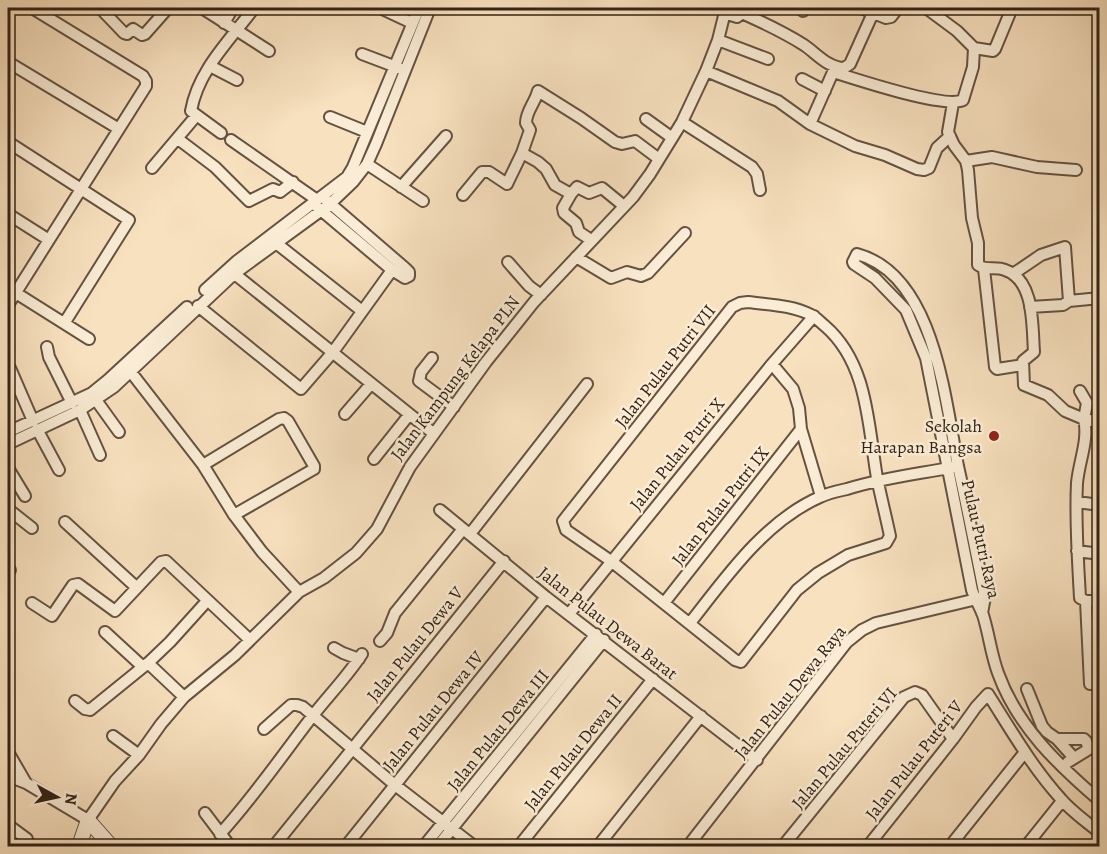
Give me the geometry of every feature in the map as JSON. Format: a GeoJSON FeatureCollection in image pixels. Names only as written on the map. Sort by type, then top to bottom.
{"type":"FeatureCollection","features":[{"type":"Feature","properties":{"kind":"street"},"geometry":{"type":"LineString","coordinates":[[8,305],[11,290],[49,240],[146,86],[143,76],[32,8]]}},
{"type":"Feature","properties":{"kind":"street"},"geometry":{"type":"LineString","coordinates":[[100,8],[124,33],[127,34],[133,29],[144,34],[168,8]]}},
{"type":"Feature","properties":{"kind":"street"},"geometry":{"type":"LineString","coordinates":[[202,8],[269,51]]}},
{"type":"Feature","properties":{"kind":"street"},"geometry":{"type":"LineString","coordinates":[[224,23],[233,8]]}},
{"type":"Feature","properties":{"kind":"street"},"geometry":{"type":"LineString","coordinates":[[254,8],[210,66],[196,92],[191,111],[292,182],[320,203],[405,268],[410,274],[405,278],[392,270],[320,203]]}},
{"type":"Feature","properties":{"kind":"street"},"geometry":{"type":"LineString","coordinates":[[380,8],[412,23]]}},
{"type":"Feature","properties":{"kind":"street"},"geometry":{"type":"LineString","coordinates":[[76,407],[128,368],[198,306],[231,271],[276,243],[347,177],[419,8]]}},
{"type":"Feature","properties":{"kind":"street"},"geometry":{"type":"LineString","coordinates":[[8,432],[35,425],[96,400],[231,271],[320,203],[353,182],[367,164],[430,8]]}},
{"type":"Feature","properties":{"kind":"street"},"geometry":{"type":"LineString","coordinates":[[861,8],[873,14],[891,17],[898,8]]}},
{"type":"Feature","properties":{"kind":"street"},"geometry":{"type":"LineString","coordinates":[[927,8],[957,31],[974,48],[993,51],[1012,8]]}},
{"type":"Feature","properties":{"kind":"street"},"geometry":{"type":"LineString","coordinates":[[725,10],[738,17],[742,13],[804,45],[834,69],[901,92],[953,103],[960,102],[966,96],[973,67],[974,48]]}},
{"type":"Feature","properties":{"kind":"street","name":"Jalan Kampung Kelapa PLN"},"geometry":{"type":"LineString","coordinates":[[79,846],[88,820],[115,781],[139,755],[184,697],[250,640],[299,592],[330,573],[367,542],[380,523],[406,473],[486,362],[541,295],[624,206],[650,174],[682,122],[706,71],[718,40],[725,10]]}},
{"type":"Feature","properties":{"kind":"street"},"geometry":{"type":"LineString","coordinates":[[834,69],[844,68],[850,64],[873,14]]}},
{"type":"Feature","properties":{"kind":"street"},"geometry":{"type":"LineString","coordinates":[[718,40],[768,59]]}},
{"type":"Feature","properties":{"kind":"street"},"geometry":{"type":"LineString","coordinates":[[362,54],[404,71]]}},
{"type":"Feature","properties":{"kind":"street"},"geometry":{"type":"LineString","coordinates":[[8,62],[119,129]]}},
{"type":"Feature","properties":{"kind":"street"},"geometry":{"type":"LineString","coordinates":[[210,66],[237,80]]}},
{"type":"Feature","properties":{"kind":"street"},"geometry":{"type":"LineString","coordinates":[[810,124],[834,69]]}},
{"type":"Feature","properties":{"kind":"street"},"geometry":{"type":"LineString","coordinates":[[706,71],[778,101],[810,124],[855,147],[885,155],[908,166],[924,170],[928,168],[937,148],[950,136]]}},
{"type":"Feature","properties":{"kind":"street"},"geometry":{"type":"LineString","coordinates":[[802,79],[825,91]]}},
{"type":"Feature","properties":{"kind":"street"},"geometry":{"type":"LineString","coordinates":[[463,195],[482,172],[489,172],[507,184],[530,130],[526,123],[527,114],[536,100],[538,91],[615,142],[622,144],[634,141],[659,159]]}},
{"type":"Feature","properties":{"kind":"street"},"geometry":{"type":"LineString","coordinates":[[953,103],[948,127],[950,136],[966,161],[972,218],[978,243],[978,265],[984,269],[1000,269],[1013,274],[1021,281],[1026,291],[1030,307],[1034,352],[1023,361],[1025,387],[1048,395],[1065,411],[1100,423]]}},
{"type":"Feature","properties":{"kind":"street"},"geometry":{"type":"LineString","coordinates":[[152,168],[196,116]]}},
{"type":"Feature","properties":{"kind":"street"},"geometry":{"type":"LineString","coordinates":[[330,117],[367,132]]}},
{"type":"Feature","properties":{"kind":"street"},"geometry":{"type":"LineString","coordinates":[[646,118],[671,137]]}},
{"type":"Feature","properties":{"kind":"street"},"geometry":{"type":"LineString","coordinates":[[682,122],[752,167],[757,174],[760,190]]}},
{"type":"Feature","properties":{"kind":"street"},"geometry":{"type":"LineString","coordinates":[[401,187],[446,136]]}},
{"type":"Feature","properties":{"kind":"street"},"geometry":{"type":"LineString","coordinates":[[178,139],[215,167],[249,201],[273,189],[280,192],[292,182]]}},
{"type":"Feature","properties":{"kind":"street"},"geometry":{"type":"LineString","coordinates":[[8,142],[129,221],[65,322]]}},
{"type":"Feature","properties":{"kind":"street"},"geometry":{"type":"LineString","coordinates":[[522,153],[538,162],[546,169],[555,185],[571,194]]}},
{"type":"Feature","properties":{"kind":"street"},"geometry":{"type":"LineString","coordinates":[[966,161],[992,158],[1037,167],[1076,170]]}},
{"type":"Feature","properties":{"kind":"street"},"geometry":{"type":"LineString","coordinates":[[367,164],[423,201]]}},
{"type":"Feature","properties":{"kind":"street"},"geometry":{"type":"LineString","coordinates":[[591,240],[579,232],[576,223],[564,213],[571,194],[577,187],[589,193],[602,188],[624,206]]}},
{"type":"Feature","properties":{"kind":"street"},"geometry":{"type":"LineString","coordinates":[[8,214],[49,240]]}},
{"type":"Feature","properties":{"kind":"street"},"geometry":{"type":"LineString","coordinates":[[576,257],[611,278],[627,272],[641,276],[648,273],[685,233]]}},
{"type":"Feature","properties":{"kind":"street"},"geometry":{"type":"LineString","coordinates":[[276,243],[362,311]]}},
{"type":"Feature","properties":{"kind":"street"},"geometry":{"type":"LineString","coordinates":[[1013,274],[1041,255],[1065,247],[1069,301]]}},
{"type":"Feature","properties":{"kind":"street","name":"Pulau Putri Raya"},"geometry":{"type":"LineString","coordinates":[[911,308],[854,264],[857,254],[882,267],[901,283],[911,308],[937,355],[953,467],[982,613],[998,673],[1023,721],[1061,768],[1100,801]]}},
{"type":"Feature","properties":{"kind":"street"},"geometry":{"type":"LineString","coordinates":[[508,262],[529,286],[541,295]]}},
{"type":"Feature","properties":{"kind":"street"},"geometry":{"type":"LineString","coordinates":[[984,269],[995,367],[997,369],[1023,365]]}},
{"type":"Feature","properties":{"kind":"street"},"geometry":{"type":"LineString","coordinates":[[198,306],[299,389],[302,389],[333,351],[392,270]]}},
{"type":"Feature","properties":{"kind":"street"},"geometry":{"type":"LineString","coordinates":[[231,271],[433,434]]}},
{"type":"Feature","properties":{"kind":"street"},"geometry":{"type":"LineString","coordinates":[[11,290],[89,339]]}},
{"type":"Feature","properties":{"kind":"street"},"geometry":{"type":"LineString","coordinates":[[1030,307],[1063,305],[1069,301],[1100,298]]}},
{"type":"Feature","properties":{"kind":"street","name":"Jalan Pulau Putri VII"},"geometry":{"type":"LineString","coordinates":[[748,302],[795,308],[814,316],[838,337],[854,366],[866,402],[878,480],[890,536],[886,543],[848,555],[818,573],[797,590],[741,662],[735,660],[611,561],[566,530],[564,521],[732,307],[748,302]]}},
{"type":"Feature","properties":{"kind":"street","name":"Jalan Pulau Putri X"},"geometry":{"type":"LineString","coordinates":[[569,614],[772,364],[814,316]]}},
{"type":"Feature","properties":{"kind":"street"},"geometry":{"type":"LineString","coordinates":[[47,347],[49,357],[100,455]]}},
{"type":"Feature","properties":{"kind":"street"},"geometry":{"type":"LineString","coordinates":[[432,358],[421,372],[419,381],[454,407]]}},
{"type":"Feature","properties":{"kind":"street"},"geometry":{"type":"LineString","coordinates":[[772,364],[793,389],[799,408],[801,429],[820,496]]}},
{"type":"Feature","properties":{"kind":"street"},"geometry":{"type":"LineString","coordinates":[[10,368],[35,425],[59,470]]}},
{"type":"Feature","properties":{"kind":"street"},"geometry":{"type":"LineString","coordinates":[[128,368],[203,465],[261,552],[299,592]]}},
{"type":"Feature","properties":{"kind":"street"},"geometry":{"type":"LineString","coordinates":[[345,414],[371,384]]}},
{"type":"Feature","properties":{"kind":"street"},"geometry":{"type":"LineString","coordinates":[[380,641],[387,633],[395,613],[587,384]]}},
{"type":"Feature","properties":{"kind":"street"},"geometry":{"type":"LineString","coordinates":[[1080,391],[1088,403],[1078,475],[1077,552],[1080,598],[1086,601],[1100,601]]}},
{"type":"Feature","properties":{"kind":"street"},"geometry":{"type":"LineString","coordinates":[[96,400],[119,432]]}},
{"type":"Feature","properties":{"kind":"street"},"geometry":{"type":"LineString","coordinates":[[374,459],[409,415]]}},
{"type":"Feature","properties":{"kind":"street"},"geometry":{"type":"LineString","coordinates":[[203,465],[279,419],[284,418],[288,421],[314,469],[234,514]]}},
{"type":"Feature","properties":{"kind":"street"},"geometry":{"type":"LineString","coordinates":[[8,444],[35,425]]}},
{"type":"Feature","properties":{"kind":"street","name":"Jalan Pulau Putri IX"},"geometry":{"type":"LineString","coordinates":[[664,603],[801,429]]}},
{"type":"Feature","properties":{"kind":"street"},"geometry":{"type":"LineString","coordinates":[[690,623],[735,565],[762,538],[792,514],[820,496],[878,480],[953,467]]}},
{"type":"Feature","properties":{"kind":"street"},"geometry":{"type":"LineString","coordinates":[[8,468],[25,496]]}},
{"type":"Feature","properties":{"kind":"street"},"geometry":{"type":"LineString","coordinates":[[1077,502],[1100,505]]}},
{"type":"Feature","properties":{"kind":"street"},"geometry":{"type":"LineString","coordinates":[[8,509],[32,528]]}},
{"type":"Feature","properties":{"kind":"street","name":"Jalan Pulau Dewa Barat"},"geometry":{"type":"LineString","coordinates":[[440,510],[546,597],[757,760]]}},
{"type":"Feature","properties":{"kind":"street"},"geometry":{"type":"LineString","coordinates":[[65,522],[136,587]]}},
{"type":"Feature","properties":{"kind":"street"},"geometry":{"type":"LineString","coordinates":[[1077,552],[1100,554]]}},
{"type":"Feature","properties":{"kind":"street"},"geometry":{"type":"LineString","coordinates":[[32,603],[52,616],[74,585],[78,584],[115,611],[161,562],[166,561],[250,640]]}},
{"type":"Feature","properties":{"kind":"street","name":"Jalan Pulau Dewa V"},"geometry":{"type":"LineString","coordinates":[[274,846],[504,561]]}},
{"type":"Feature","properties":{"kind":"street","name":"Jalan Pulau Dewa IV"},"geometry":{"type":"LineString","coordinates":[[346,846],[546,597]]}},
{"type":"Feature","properties":{"kind":"street","name":"Jalan Pulau Dewa Raya"},"geometry":{"type":"LineString","coordinates":[[688,846],[847,642],[862,630],[876,623],[980,598]]}},
{"type":"Feature","properties":{"kind":"street"},"geometry":{"type":"LineString","coordinates":[[75,701],[90,710],[170,642],[207,601]]}},
{"type":"Feature","properties":{"kind":"street"},"geometry":{"type":"LineString","coordinates":[[1086,601],[1090,684]]}},
{"type":"Feature","properties":{"kind":"street"},"geometry":{"type":"LineString","coordinates":[[105,632],[184,697]]}},
{"type":"Feature","properties":{"kind":"street","name":"Jalan Pulau Dewa III"},"geometry":{"type":"LineString","coordinates":[[424,846],[447,826],[600,637]]}},
{"type":"Feature","properties":{"kind":"street"},"geometry":{"type":"LineString","coordinates":[[220,834],[242,809],[313,715],[342,683],[361,656],[343,653],[334,648]]}},
{"type":"Feature","properties":{"kind":"street","name":"Jalan Pulau Dewa II"},"geometry":{"type":"LineString","coordinates":[[519,846],[653,679]]}},
{"type":"Feature","properties":{"kind":"street"},"geometry":{"type":"LineString","coordinates":[[1027,689],[1042,726],[1074,758]]}},
{"type":"Feature","properties":{"kind":"street","name":"Jalan Pulau Puteri VI"},"geometry":{"type":"LineString","coordinates":[[783,846],[904,697],[915,692],[922,695],[953,739]]}},
{"type":"Feature","properties":{"kind":"street","name":"Jalan Pulau Puteri V"},"geometry":{"type":"LineString","coordinates":[[868,846],[988,694],[1008,729],[1025,752]]}},
{"type":"Feature","properties":{"kind":"street"},"geometry":{"type":"LineString","coordinates":[[264,729],[291,705],[303,707],[395,785],[474,846]]}},
{"type":"Feature","properties":{"kind":"street"},"geometry":{"type":"LineString","coordinates":[[598,846],[701,716]]}},
{"type":"Feature","properties":{"kind":"street"},"geometry":{"type":"LineString","coordinates":[[1061,768],[1095,747],[1100,729]]}},
{"type":"Feature","properties":{"kind":"street"},"geometry":{"type":"LineString","coordinates":[[114,736],[139,755]]}},
{"type":"Feature","properties":{"kind":"street"},"geometry":{"type":"LineString","coordinates":[[1057,739],[1083,739],[1095,747]]}},
{"type":"Feature","properties":{"kind":"street"},"geometry":{"type":"LineString","coordinates":[[8,752],[26,783]]}},
{"type":"Feature","properties":{"kind":"street"},"geometry":{"type":"LineString","coordinates":[[950,846],[1025,752],[1062,801],[1100,833]]}},
{"type":"Feature","properties":{"kind":"street"},"geometry":{"type":"LineString","coordinates":[[8,776],[26,783],[88,820],[111,846]]}},
{"type":"Feature","properties":{"kind":"street"},"geometry":{"type":"LineString","coordinates":[[1026,846],[1062,801]]}},
{"type":"Feature","properties":{"kind":"street"},"geometry":{"type":"LineString","coordinates":[[206,813],[230,846]]}},
{"type":"Feature","properties":{"kind":"street","name":"Jalan Pulau Dewa III"},"geometry":{"type":"LineString","coordinates":[[438,846],[447,826]]}},
{"type":"Feature","properties":{"kind":"street"},"geometry":{"type":"LineString","coordinates":[[8,840],[11,827],[27,839]]}},
{"type":"Feature","properties":{"kind":"place","name":"Sekolah Harapan Bangsa"},"geometry":{"type":"Point","coordinates":[994,436]}}]}
